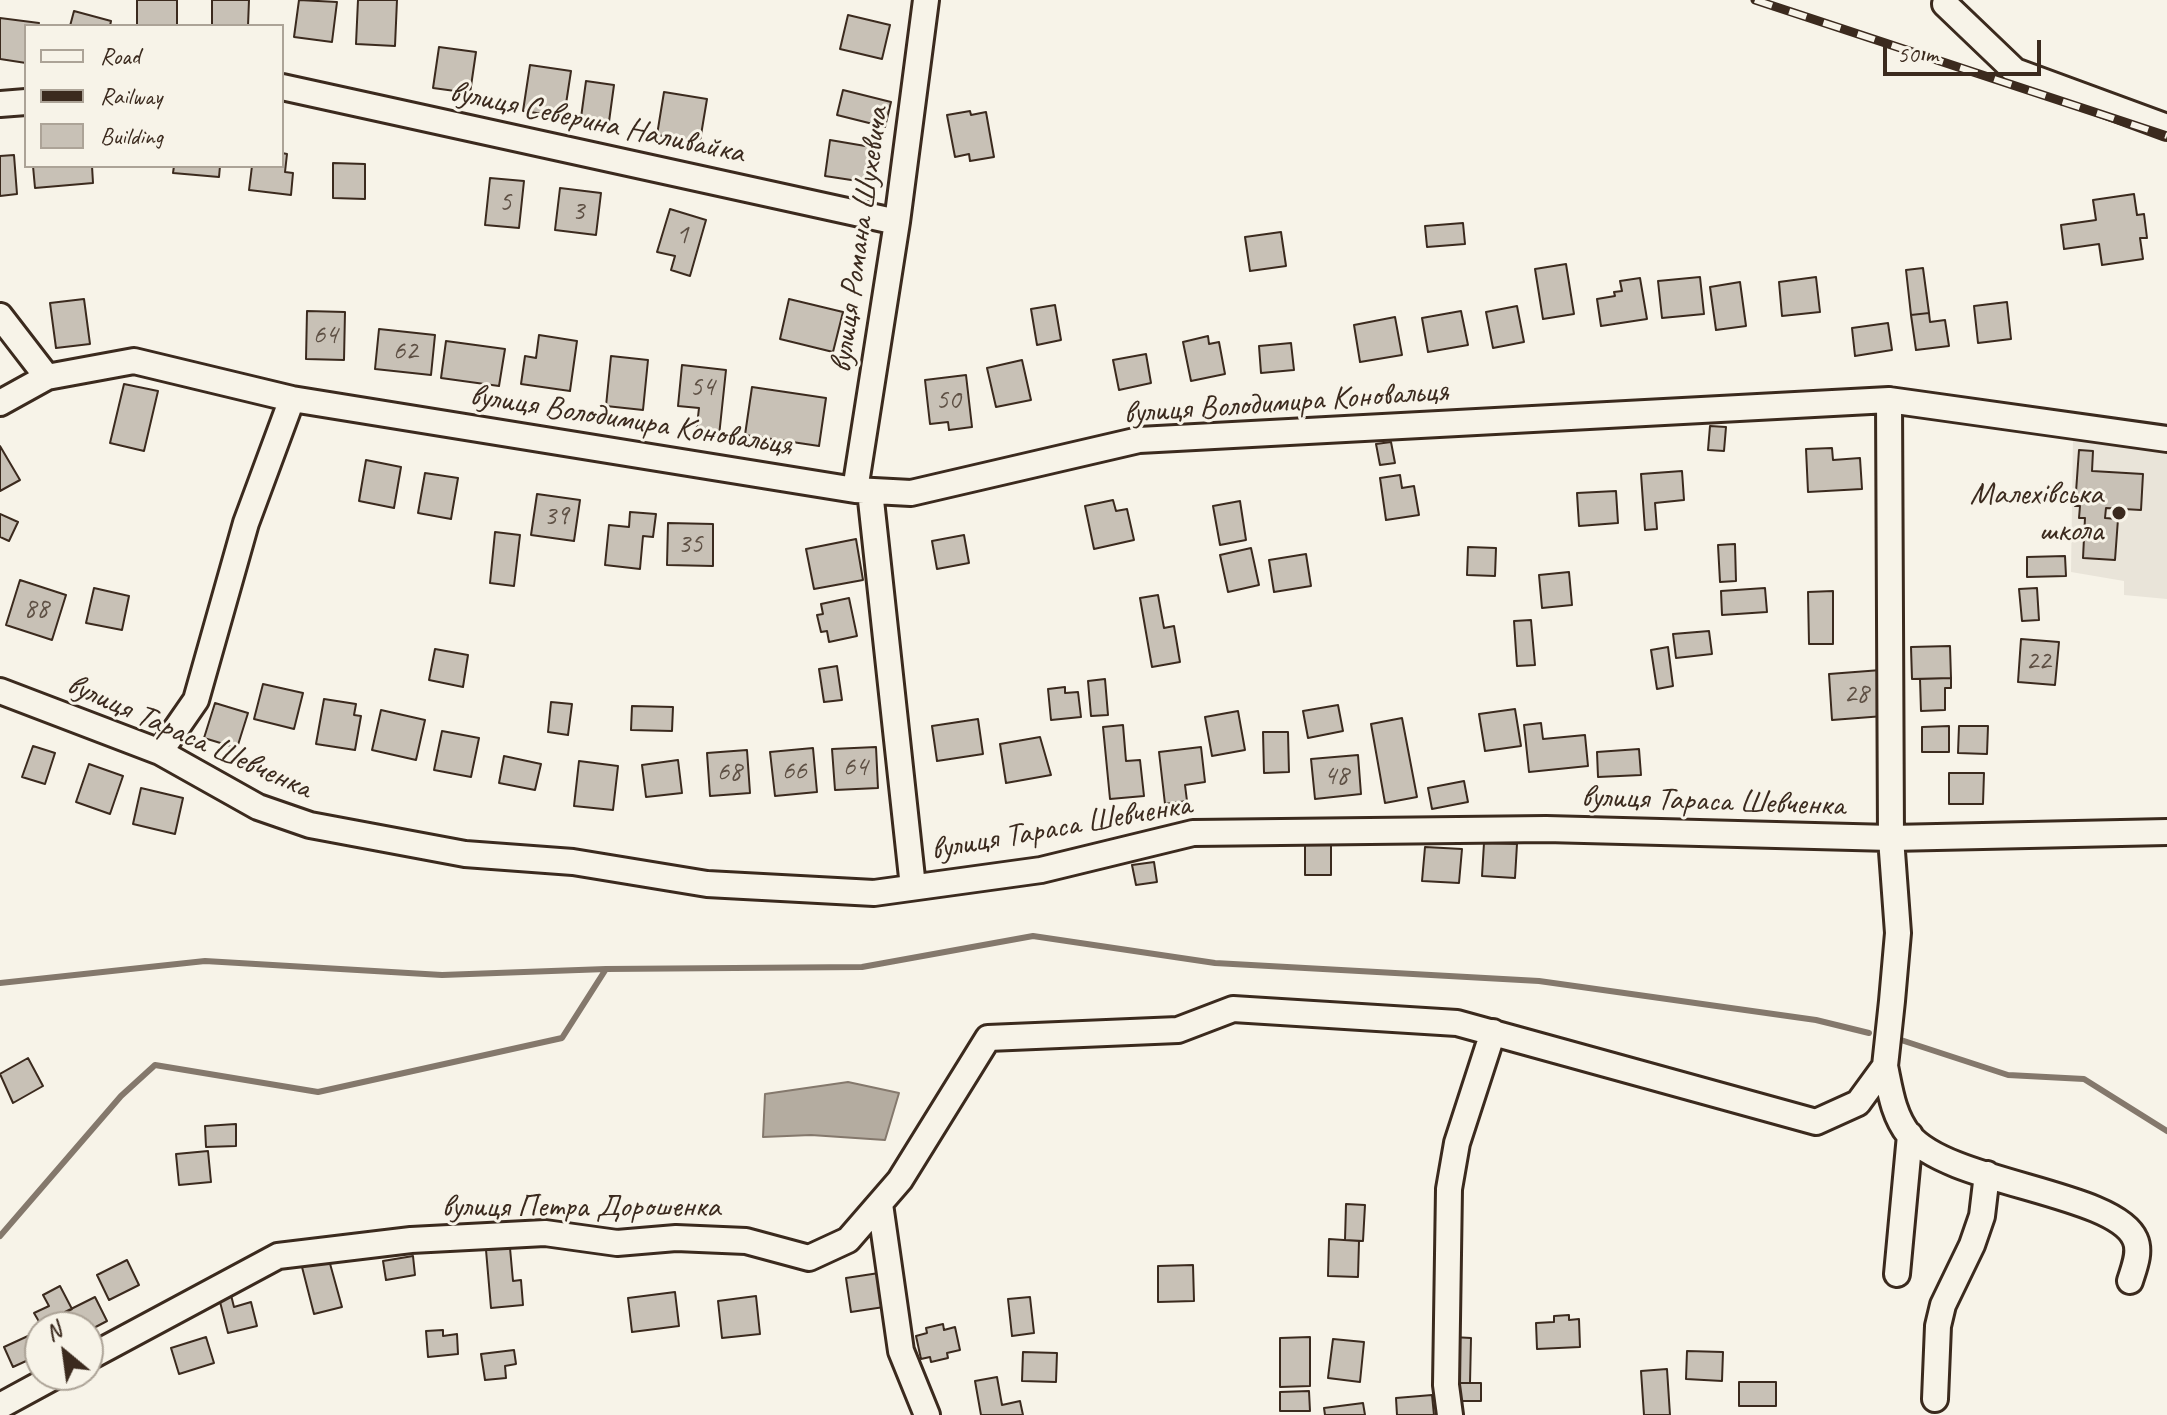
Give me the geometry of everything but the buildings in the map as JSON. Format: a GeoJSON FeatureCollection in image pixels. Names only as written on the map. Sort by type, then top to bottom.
{"type":"FeatureCollection","features":[{"type":"Feature","properties":{"kind":"street","name":"вулиця Романа Шухевича"},"geometry":{"type":"LineString","coordinates":[[913,887],[863,490],[926,0]]}},
{"type":"Feature","properties":{"kind":"street"},"geometry":{"type":"LineString","coordinates":[[1945,4],[2015,71],[2167,127]]}},
{"type":"Feature","properties":{"kind":"street","name":"вулиця Северина Наливайка"},"geometry":{"type":"LineString","coordinates":[[284,87],[897,222]]}},
{"type":"Feature","properties":{"kind":"street"},"geometry":{"type":"LineString","coordinates":[[0,104],[24,102]]}},
{"type":"Feature","properties":{"kind":"street"},"geometry":{"type":"LineString","coordinates":[[0,316],[47,377]]}},
{"type":"Feature","properties":{"kind":"street","name":"вулиця Володимира Коновальця"},"geometry":{"type":"LineString","coordinates":[[0,403],[47,377],[134,361],[292,399],[863,490],[911,493],[1139,440],[1889,400],[2167,439]]}},
{"type":"Feature","properties":{"kind":"street"},"geometry":{"type":"LineString","coordinates":[[160,752],[196,700],[246,523],[292,399]]}},
{"type":"Feature","properties":{"kind":"street"},"geometry":{"type":"LineString","coordinates":[[1889,400],[1891,838],[1898,933],[1885,1066],[1896,1113],[1910,1135],[1926,1151],[1987,1174],[2082,1203],[2124,1226],[2135,1238],[2137,1255],[2130,1281]]}},
{"type":"Feature","properties":{"kind":"street","name":"вулиця Тараса Шевченка"},"geometry":{"type":"LineString","coordinates":[[0,691],[160,752],[258,807],[310,825],[465,854],[573,862],[707,884],[874,893],[1041,870],[1193,833],[1546,829],[1891,838],[2167,832]]}},
{"type":"Feature","properties":{"kind":"street","name":"вулиця Петра Дорошенка"},"geometry":{"type":"LineString","coordinates":[[104,1349],[278,1256],[411,1240],[545,1233],[617,1243],[676,1238],[746,1241],[809,1258],[848,1240],[900,1180],[988,1038],[1178,1030],[1233,1009],[1457,1023],[1493,1032]]}},
{"type":"Feature","properties":{"kind":"street"},"geometry":{"type":"LineString","coordinates":[[1450,1415],[1446,1385],[1449,1189],[1457,1143],[1493,1032],[1816,1122],[1858,1103],[1885,1066]]}},
{"type":"Feature","properties":{"kind":"street"},"geometry":{"type":"LineString","coordinates":[[1897,1274],[1910,1135]]}},
{"type":"Feature","properties":{"kind":"street"},"geometry":{"type":"LineString","coordinates":[[1935,1399],[1938,1326],[1943,1305],[1972,1245],[1982,1216],[1987,1174]]}},
{"type":"Feature","properties":{"kind":"street"},"geometry":{"type":"LineString","coordinates":[[880,1204],[901,1351],[927,1415]]}},
{"type":"Feature","properties":{"kind":"street"},"geometry":{"type":"LineString","coordinates":[[0,1406],[28,1391]]}},
{"type":"Feature","properties":{"kind":"shaded area","name":"Малехівська школа"},"geometry":{"type":"Polygon","coordinates":[[[2073,438],[2167,454],[2167,599],[2124,595],[2124,581],[2071,572],[2073,438]]]}},
{"type":"Feature","properties":{"kind":"shaded area"},"geometry":{"type":"Polygon","coordinates":[[[848,1082],[899,1093],[885,1140],[811,1135],[763,1137],[765,1094],[848,1082]]]}},
{"type":"Feature","properties":{"kind":"waterway"},"geometry":{"type":"LineString","coordinates":[[0,1236],[121,1096],[155,1065],[318,1092],[562,1038],[606,969],[862,967],[1033,936],[1215,963],[1539,981],[1816,1020],[1869,1033]]}},
{"type":"Feature","properties":{"kind":"waterway"},"geometry":{"type":"LineString","coordinates":[[0,983],[205,961],[442,975],[606,969]]}},
{"type":"Feature","properties":{"kind":"waterway"},"geometry":{"type":"LineString","coordinates":[[1901,1040],[2008,1075],[2084,1079],[2167,1131]]}},
{"type":"Feature","properties":{"kind":"railway"},"geometry":{"type":"LineString","coordinates":[[1755,0],[2167,136]]}},
{"type":"Feature","properties":{"kind":"place","name":"Малехівська школа"},"geometry":{"type":"Point","coordinates":[2119,513]}}]}
